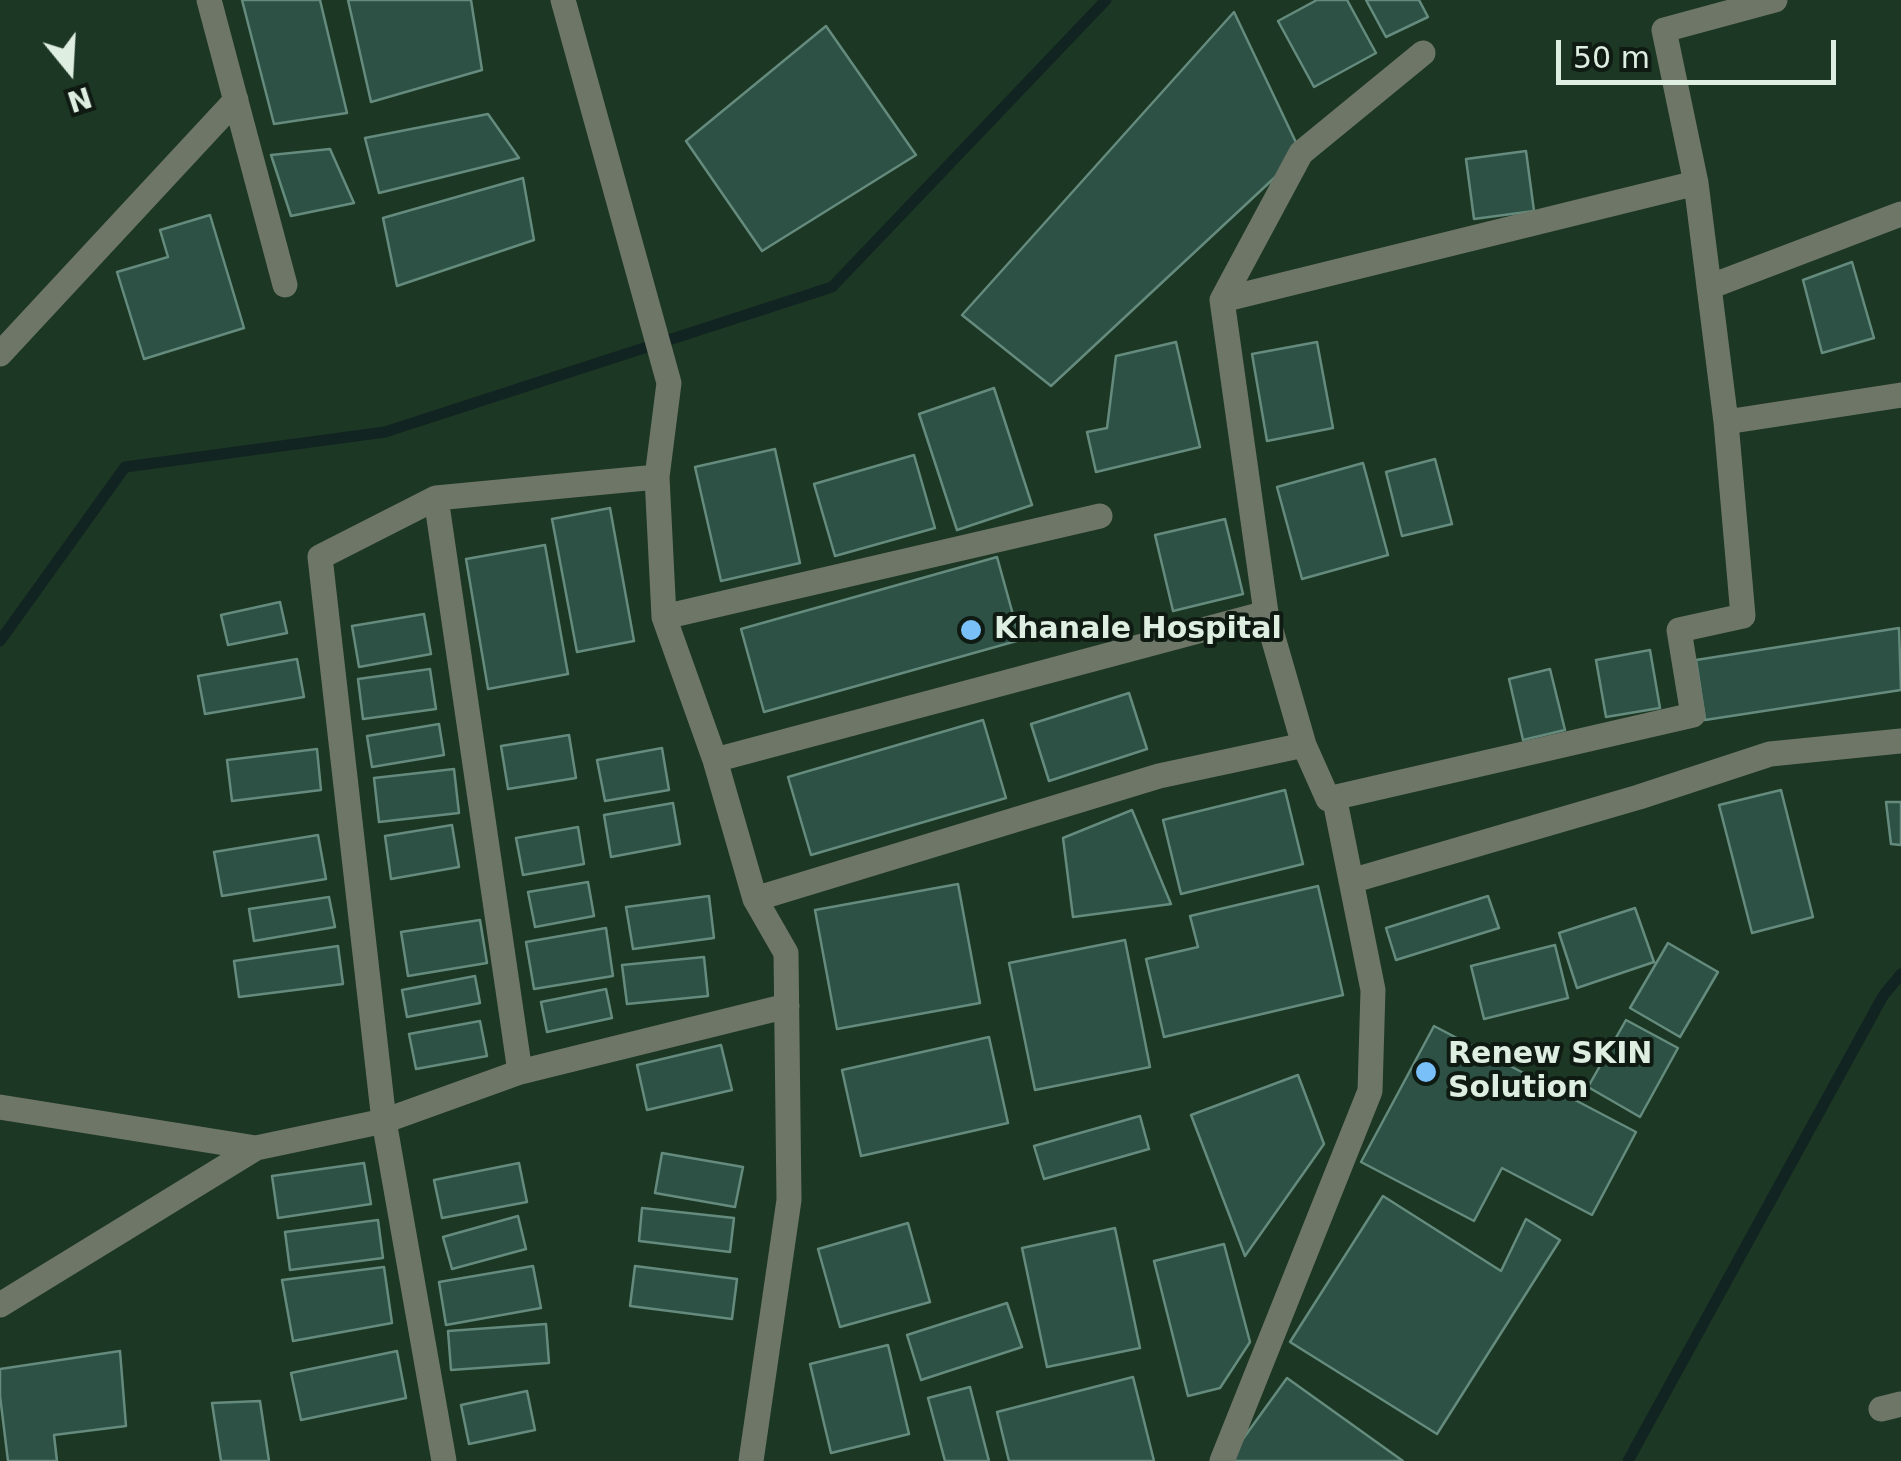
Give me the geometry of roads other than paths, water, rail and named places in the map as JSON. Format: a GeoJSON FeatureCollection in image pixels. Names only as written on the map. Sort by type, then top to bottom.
{"type":"FeatureCollection","features":[{"type":"Feature","properties":{"kind":"street"},"geometry":{"type":"LineString","coordinates":[[209,0],[285,284]]}},
{"type":"Feature","properties":{"kind":"street"},"geometry":{"type":"LineString","coordinates":[[563,0],[669,383],[657,476],[664,617],[715,760],[754,899],[786,953],[789,1200],[751,1461]]}},
{"type":"Feature","properties":{"kind":"street"},"geometry":{"type":"LineString","coordinates":[[1328,799],[1693,715],[1679,630],[1743,616],[1726,422],[1696,183],[1664,30],[1775,0]]}},
{"type":"Feature","properties":{"kind":"street"},"geometry":{"type":"LineString","coordinates":[[1328,799],[1304,745],[1266,613],[1222,300],[1301,153],[1423,53]]}},
{"type":"Feature","properties":{"kind":"street"},"geometry":{"type":"LineString","coordinates":[[0,354],[236,100]]}},
{"type":"Feature","properties":{"kind":"street"},"geometry":{"type":"LineString","coordinates":[[1222,300],[1696,183]]}},
{"type":"Feature","properties":{"kind":"street"},"geometry":{"type":"LineString","coordinates":[[1709,287],[1901,214]]}},
{"type":"Feature","properties":{"kind":"street"},"geometry":{"type":"LineString","coordinates":[[1726,422],[1901,394]]}},
{"type":"Feature","properties":{"kind":"street"},"geometry":{"type":"LineString","coordinates":[[444,1461],[384,1121],[320,557],[436,498],[657,476]]}},
{"type":"Feature","properties":{"kind":"street"},"geometry":{"type":"LineString","coordinates":[[436,498],[520,1072]]}},
{"type":"Feature","properties":{"kind":"street"},"geometry":{"type":"LineString","coordinates":[[664,617],[1100,516]]}},
{"type":"Feature","properties":{"kind":"street"},"geometry":{"type":"LineString","coordinates":[[715,760],[1266,613]]}},
{"type":"Feature","properties":{"kind":"street"},"geometry":{"type":"LineString","coordinates":[[1352,880],[1639,797],[1770,754],[1901,741]]}},
{"type":"Feature","properties":{"kind":"street"},"geometry":{"type":"LineString","coordinates":[[754,899],[1158,776],[1304,745]]}},
{"type":"Feature","properties":{"kind":"street"},"geometry":{"type":"LineString","coordinates":[[1222,1461],[1370,1091],[1373,990],[1335,801],[1328,799]]}},
{"type":"Feature","properties":{"kind":"street"},"geometry":{"type":"LineString","coordinates":[[0,1305],[256,1148],[384,1121],[520,1072],[787,1006]]}},
{"type":"Feature","properties":{"kind":"street"},"geometry":{"type":"LineString","coordinates":[[0,1108],[256,1148]]}},
{"type":"Feature","properties":{"kind":"waterway"},"geometry":{"type":"LineString","coordinates":[[0,641],[125,467],[385,432],[832,287],[1106,0]]}},
{"type":"Feature","properties":{"kind":"waterway"},"geometry":{"type":"LineString","coordinates":[[1628,1461],[1883,996],[1901,974]]}},
{"type":"Feature","properties":{"kind":"place","name":"Khanale Hospital"},"geometry":{"type":"Point","coordinates":[971,630]}},
{"type":"Feature","properties":{"kind":"place","name":"Renew SKIN Solution"},"geometry":{"type":"Point","coordinates":[1426,1072]}}]}
